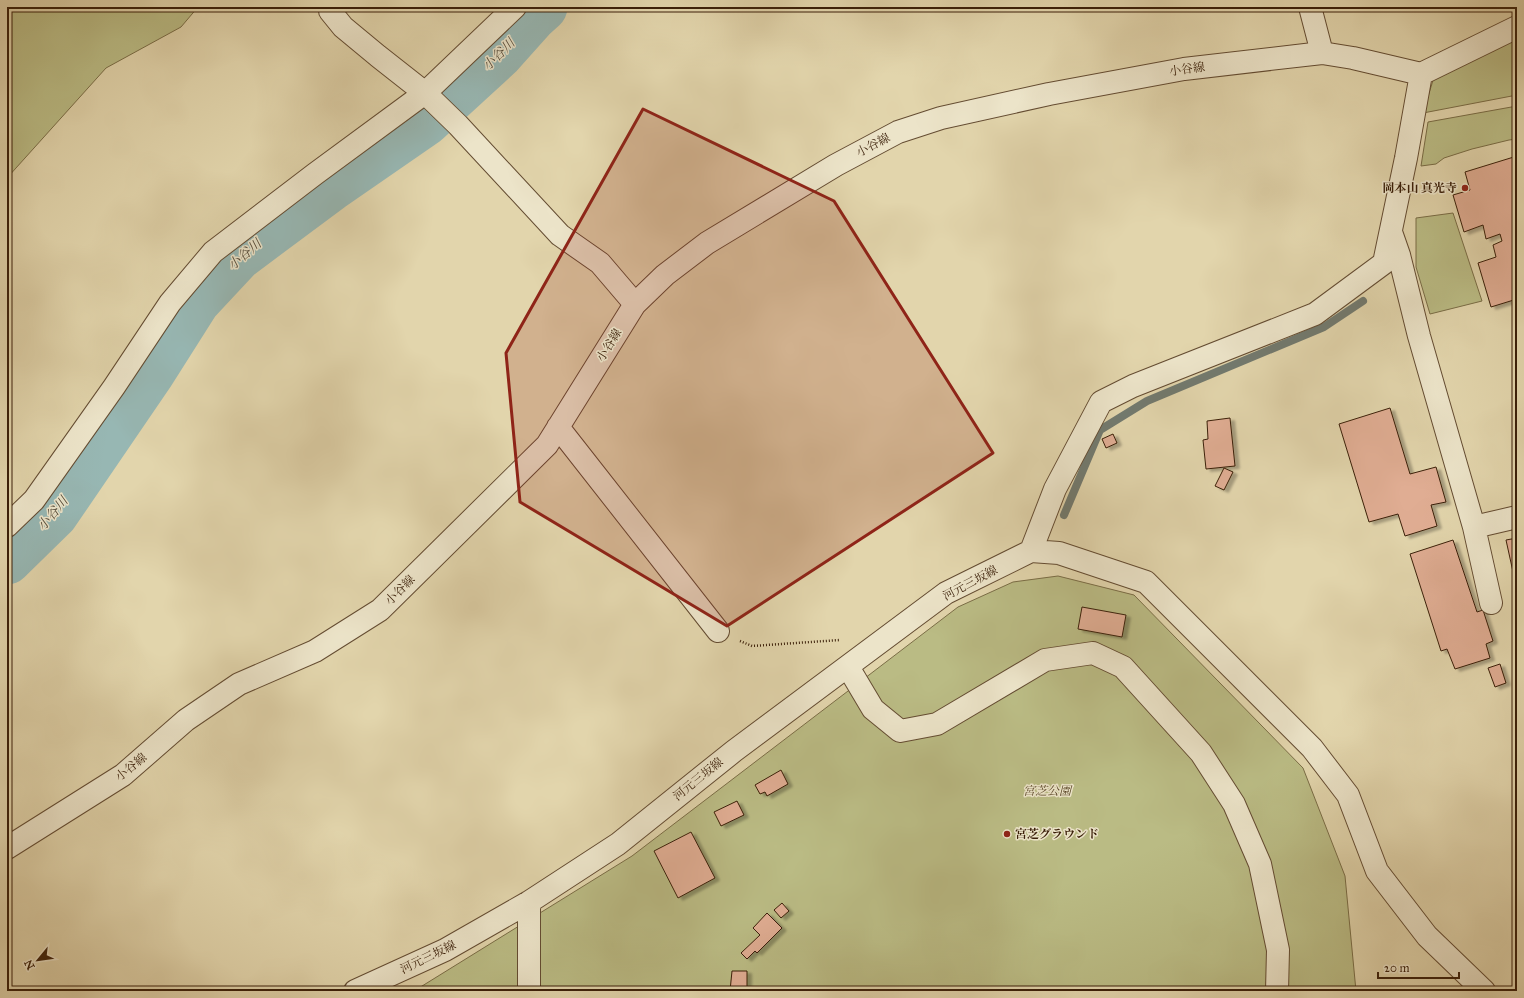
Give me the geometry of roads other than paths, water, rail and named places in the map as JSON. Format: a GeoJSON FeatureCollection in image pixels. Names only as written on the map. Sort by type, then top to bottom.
{"type":"FeatureCollection","features":[{"type":"Feature","properties":{"kind":"street"},"geometry":{"type":"LineString","coordinates":[[330,7],[330,11],[343,27],[425,93],[458,125],[560,235],[600,263],[635,304]]}},
{"type":"Feature","properties":{"kind":"street"},"geometry":{"type":"LineString","coordinates":[[7,526],[34,500],[59,466],[170,303],[212,252],[425,93],[515,7]]}},
{"type":"Feature","properties":{"kind":"street"},"geometry":{"type":"LineString","coordinates":[[1310,7],[1322,53]]}},
{"type":"Feature","properties":{"kind":"street"},"geometry":{"type":"LineString","coordinates":[[1484,991],[1427,936],[1377,871],[1348,795],[1312,748],[1146,582],[1059,553],[1031,551],[1055,489],[1101,402],[1133,386],[1315,314],[1384,263],[1415,113],[1421,74],[1517,27]]}},
{"type":"Feature","properties":{"kind":"street","name":"小谷線"},"geometry":{"type":"LineString","coordinates":[[7,848],[123,775],[186,720],[239,684],[315,651],[380,610],[547,445],[635,304],[665,275],[707,243],[836,165],[898,132],[941,118],[1049,94],[1184,69],[1322,53],[1353,58],[1421,74]]}},
{"type":"Feature","properties":{"kind":"street"},"geometry":{"type":"LineString","coordinates":[[1391,232],[1399,255],[1419,336],[1474,527],[1491,603]]}},
{"type":"Feature","properties":{"kind":"street"},"geometry":{"type":"LineString","coordinates":[[558,427],[718,631]]}},
{"type":"Feature","properties":{"kind":"street"},"geometry":{"type":"LineString","coordinates":[[1474,527],[1517,517]]}},
{"type":"Feature","properties":{"kind":"street","name":"河元三坂線"},"geometry":{"type":"LineString","coordinates":[[355,991],[445,950],[529,902],[618,844],[734,751],[946,593],[1031,551]]}},
{"type":"Feature","properties":{"kind":"street"},"geometry":{"type":"LineString","coordinates":[[848,667],[873,709],[900,731],[937,724],[1044,660],[1093,653],[1123,667],[1201,753],[1234,804],[1260,864],[1278,950],[1277,991]]}},
{"type":"Feature","properties":{"kind":"street"},"geometry":{"type":"LineString","coordinates":[[529,902],[529,991]]}},
{"type":"Feature","properties":{"kind":"waterway","name":"小谷川"},"geometry":{"type":"LineString","coordinates":[[7,560],[54,514],[151,372],[196,301],[238,256],[332,186],[426,121],[499,54],[543,7]]}},
{"type":"Feature","properties":{"kind":"waterway"},"geometry":{"type":"LineString","coordinates":[[1064,515],[1100,430],[1147,401],[1324,327],[1363,301]]}},
{"type":"Feature","properties":{"kind":"place","name":"岡本山 真光寺"},"geometry":{"type":"Point","coordinates":[1465,188]}},
{"type":"Feature","properties":{"kind":"place","name":"宮芝グラウンド"},"geometry":{"type":"Point","coordinates":[1007,834]}},
{"type":"Feature","properties":{"kind":"park label","name":"宮芝公園"},"geometry":{"type":"Point","coordinates":[1047,791]}}]}
